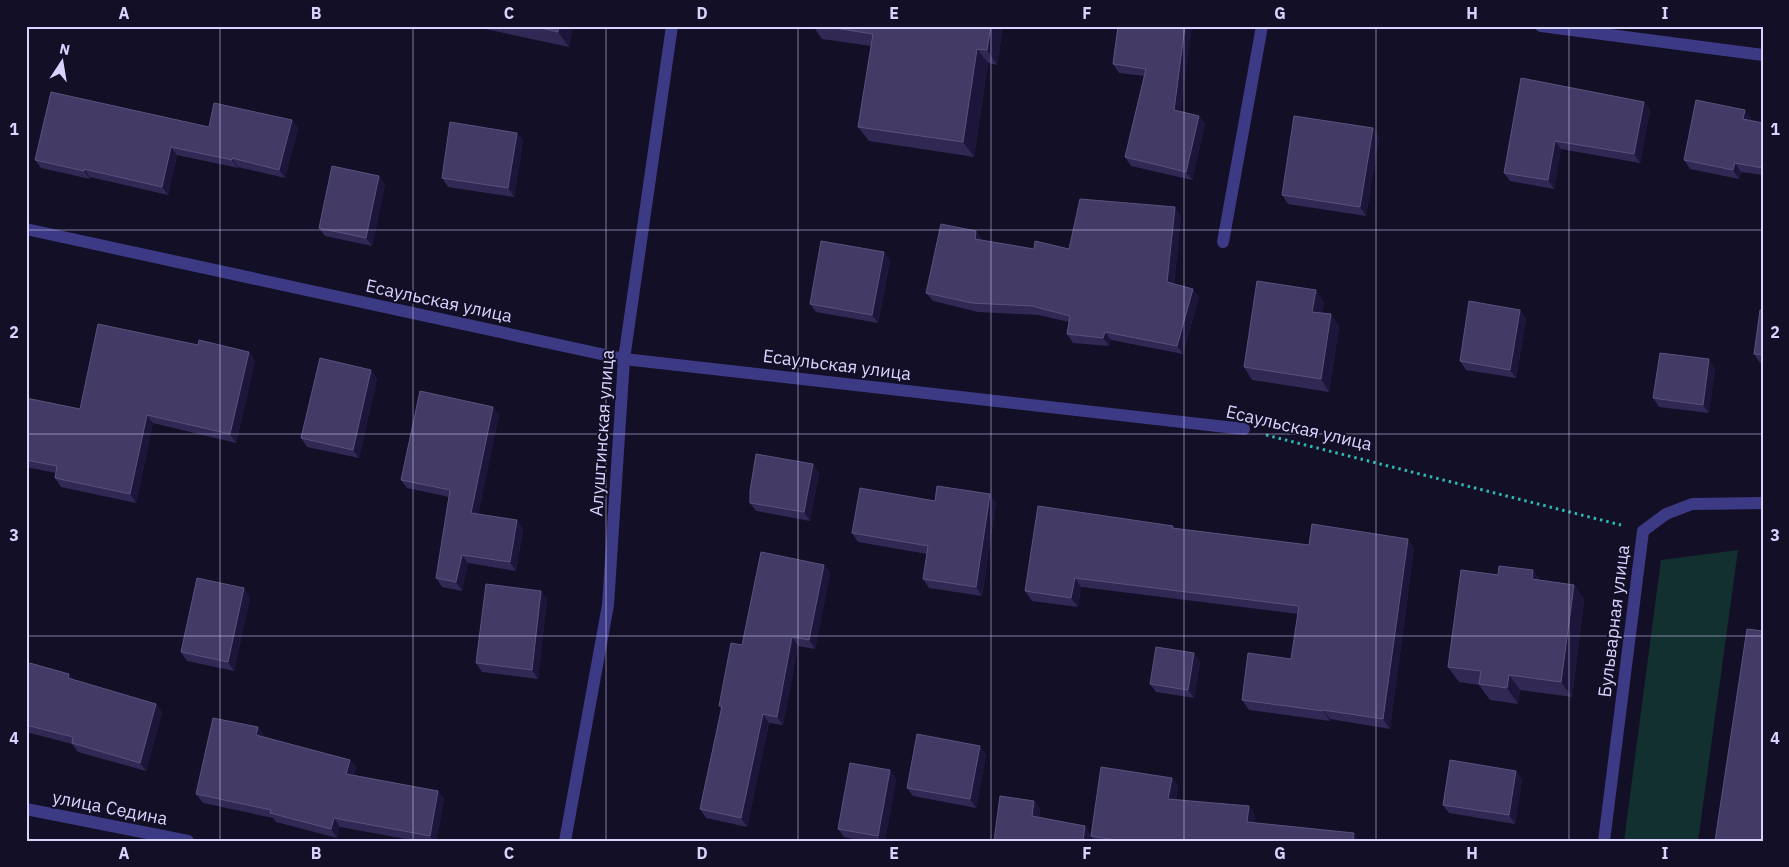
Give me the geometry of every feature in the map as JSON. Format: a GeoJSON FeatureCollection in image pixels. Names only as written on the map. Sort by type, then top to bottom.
{"type":"FeatureCollection","features":[{"type":"Feature","properties":{"kind":"street","name":"Алуштинская улица"},"geometry":{"type":"LineString","coordinates":[[565,841],[608,605],[624,358],[672,26]]}},
{"type":"Feature","properties":{"kind":"street"},"geometry":{"type":"LineString","coordinates":[[1223,242],[1262,26]]}},
{"type":"Feature","properties":{"kind":"street"},"geometry":{"type":"LineString","coordinates":[[1541,26],[1763,55]]}},
{"type":"Feature","properties":{"kind":"street","name":"Есаульская улица"},"geometry":{"type":"LineString","coordinates":[[26,229],[624,358],[1244,429]]}},
{"type":"Feature","properties":{"kind":"street","name":"Бульварная улица"},"geometry":{"type":"LineString","coordinates":[[1604,841],[1643,531],[1666,514],[1692,504],[1763,502]]}},
{"type":"Feature","properties":{"kind":"street","name":"улица Седина"},"geometry":{"type":"LineString","coordinates":[[26,809],[188,841]]}},
{"type":"Feature","properties":{"kind":"path","name":"Есаульская улица"},"geometry":{"type":"LineString","coordinates":[[1244,429],[1643,531]]}},
{"type":"Feature","properties":{"kind":"green space"},"geometry":{"type":"Polygon","coordinates":[[[1738,550],[1698,841],[1624,841],[1661,560],[1738,550]]]}},
{"type":"Feature","properties":{"kind":"building"},"geometry":{"type":"Polygon","coordinates":[[[533,26],[559,26],[558,32],[533,26]]]}},
{"type":"Feature","properties":{"kind":"building"},"geometry":{"type":"Polygon","coordinates":[[[822,26],[991,26],[987,50],[977,49],[963,142],[858,127],[873,34],[822,26]]]}},
{"type":"Feature","properties":{"kind":"building"},"geometry":{"type":"Polygon","coordinates":[[[1118,26],[1185,26],[1174,110],[1199,116],[1186,172],[1125,157],[1146,69],[1113,64],[1118,26]]]}},
{"type":"Feature","properties":{"kind":"building"},"geometry":{"type":"Polygon","coordinates":[[[1521,78],[1644,102],[1634,154],[1555,141],[1548,180],[1504,173],[1521,78]]]}},
{"type":"Feature","properties":{"kind":"building"},"geometry":{"type":"Polygon","coordinates":[[[51,92],[209,127],[214,103],[292,120],[279,170],[232,158],[232,160],[171,147],[162,187],[35,160],[51,92]]]}},
{"type":"Feature","properties":{"kind":"building"},"geometry":{"type":"Polygon","coordinates":[[[1696,100],[1745,110],[1743,119],[1763,123],[1763,168],[1735,163],[1733,170],[1684,160],[1696,100]]]}},
{"type":"Feature","properties":{"kind":"building"},"geometry":{"type":"Polygon","coordinates":[[[1294,116],[1373,128],[1360,207],[1282,195],[1294,116]]]}},
{"type":"Feature","properties":{"kind":"building"},"geometry":{"type":"Polygon","coordinates":[[[450,122],[517,133],[508,188],[442,178],[450,122]]]}},
{"type":"Feature","properties":{"kind":"building"},"geometry":{"type":"Polygon","coordinates":[[[332,166],[379,176],[366,238],[319,228],[332,166]]]}},
{"type":"Feature","properties":{"kind":"building"},"geometry":{"type":"Polygon","coordinates":[[[1080,199],[1175,207],[1167,282],[1193,289],[1177,346],[1105,332],[1103,338],[1067,334],[1070,316],[1032,306],[972,303],[926,293],[941,224],[976,231],[975,239],[1034,249],[1035,241],[1069,249],[1080,199]]]}},
{"type":"Feature","properties":{"kind":"building"},"geometry":{"type":"Polygon","coordinates":[[[821,241],[884,252],[872,315],[810,304],[821,241]]]}},
{"type":"Feature","properties":{"kind":"building"},"geometry":{"type":"Polygon","coordinates":[[[1257,281],[1316,290],[1312,312],[1331,314],[1321,379],[1244,367],[1257,281]]]}},
{"type":"Feature","properties":{"kind":"building"},"geometry":{"type":"Polygon","coordinates":[[[1469,301],[1520,310],[1510,370],[1460,361],[1469,301]]]}},
{"type":"Feature","properties":{"kind":"building"},"geometry":{"type":"Polygon","coordinates":[[[1760,310],[1763,310],[1763,355],[1754,354],[1760,310]]]}},
{"type":"Feature","properties":{"kind":"building"},"geometry":{"type":"Polygon","coordinates":[[[98,324],[198,345],[199,340],[249,352],[230,434],[147,415],[130,494],[55,478],[57,466],[26,460],[26,398],[80,409],[98,324]]]}},
{"type":"Feature","properties":{"kind":"building"},"geometry":{"type":"Polygon","coordinates":[[[1660,353],[1709,359],[1703,405],[1653,398],[1660,353]]]}},
{"type":"Feature","properties":{"kind":"building"},"geometry":{"type":"Polygon","coordinates":[[[320,358],[371,370],[353,450],[301,438],[320,358]]]}},
{"type":"Feature","properties":{"kind":"building"},"geometry":{"type":"Polygon","coordinates":[[[420,391],[493,407],[471,513],[517,520],[510,562],[462,555],[456,582],[436,578],[450,490],[401,480],[420,391]]]}},
{"type":"Feature","properties":{"kind":"building"},"geometry":{"type":"Polygon","coordinates":[[[756,454],[813,464],[804,512],[750,503],[756,454]]]}},
{"type":"Feature","properties":{"kind":"building"},"geometry":{"type":"Polygon","coordinates":[[[937,486],[990,494],[976,587],[923,579],[928,546],[852,533],[860,488],[935,501],[937,486]]]}},
{"type":"Feature","properties":{"kind":"building"},"geometry":{"type":"Polygon","coordinates":[[[1038,506],[1173,526],[1172,528],[1309,545],[1312,524],[1408,539],[1383,719],[1242,700],[1248,653],[1291,659],[1299,606],[1075,578],[1071,598],[1025,591],[1038,506]]]}},
{"type":"Feature","properties":{"kind":"building"},"geometry":{"type":"Polygon","coordinates":[[[761,552],[824,565],[809,640],[792,637],[777,717],[763,714],[741,818],[700,809],[722,706],[719,706],[731,643],[742,645],[761,552]]]}},
{"type":"Feature","properties":{"kind":"building"},"geometry":{"type":"Polygon","coordinates":[[[1499,566],[1533,570],[1532,579],[1574,585],[1561,682],[1509,675],[1507,688],[1479,684],[1481,671],[1448,667],[1461,570],[1498,575],[1499,566]]]}},
{"type":"Feature","properties":{"kind":"building"},"geometry":{"type":"Polygon","coordinates":[[[197,578],[244,588],[228,662],[181,652],[197,578]]]}},
{"type":"Feature","properties":{"kind":"building"},"geometry":{"type":"Polygon","coordinates":[[[486,584],[541,591],[532,670],[476,663],[486,584]]]}},
{"type":"Feature","properties":{"kind":"building"},"geometry":{"type":"Polygon","coordinates":[[[1747,629],[1763,631],[1763,841],[1715,841],[1747,629]]]}},
{"type":"Feature","properties":{"kind":"building"},"geometry":{"type":"Polygon","coordinates":[[[1156,647],[1194,653],[1188,690],[1150,684],[1156,647]]]}},
{"type":"Feature","properties":{"kind":"building"},"geometry":{"type":"Polygon","coordinates":[[[26,662],[69,674],[68,678],[156,704],[140,763],[72,743],[73,737],[26,725],[26,662]]]}},
{"type":"Feature","properties":{"kind":"building"},"geometry":{"type":"Polygon","coordinates":[[[213,718],[258,727],[256,735],[350,760],[346,774],[438,791],[430,836],[334,818],[331,829],[270,813],[271,810],[196,794],[213,718]]]}},
{"type":"Feature","properties":{"kind":"building"},"geometry":{"type":"Polygon","coordinates":[[[917,734],[980,746],[970,799],[907,788],[917,734]]]}},
{"type":"Feature","properties":{"kind":"building"},"geometry":{"type":"Polygon","coordinates":[[[1450,760],[1516,771],[1509,815],[1443,805],[1450,760]]]}},
{"type":"Feature","properties":{"kind":"building"},"geometry":{"type":"Polygon","coordinates":[[[850,763],[890,770],[878,836],[838,829],[850,763]]]}},
{"type":"Feature","properties":{"kind":"building"},"geometry":{"type":"Polygon","coordinates":[[[1101,767],[1172,778],[1168,799],[1249,806],[1247,822],[1354,833],[1353,841],[1122,841],[1091,836],[1101,767]]]}},
{"type":"Feature","properties":{"kind":"building"},"geometry":{"type":"Polygon","coordinates":[[[1000,796],[1034,801],[1032,816],[1085,826],[1083,841],[994,841],[1000,796]]]}}]}
